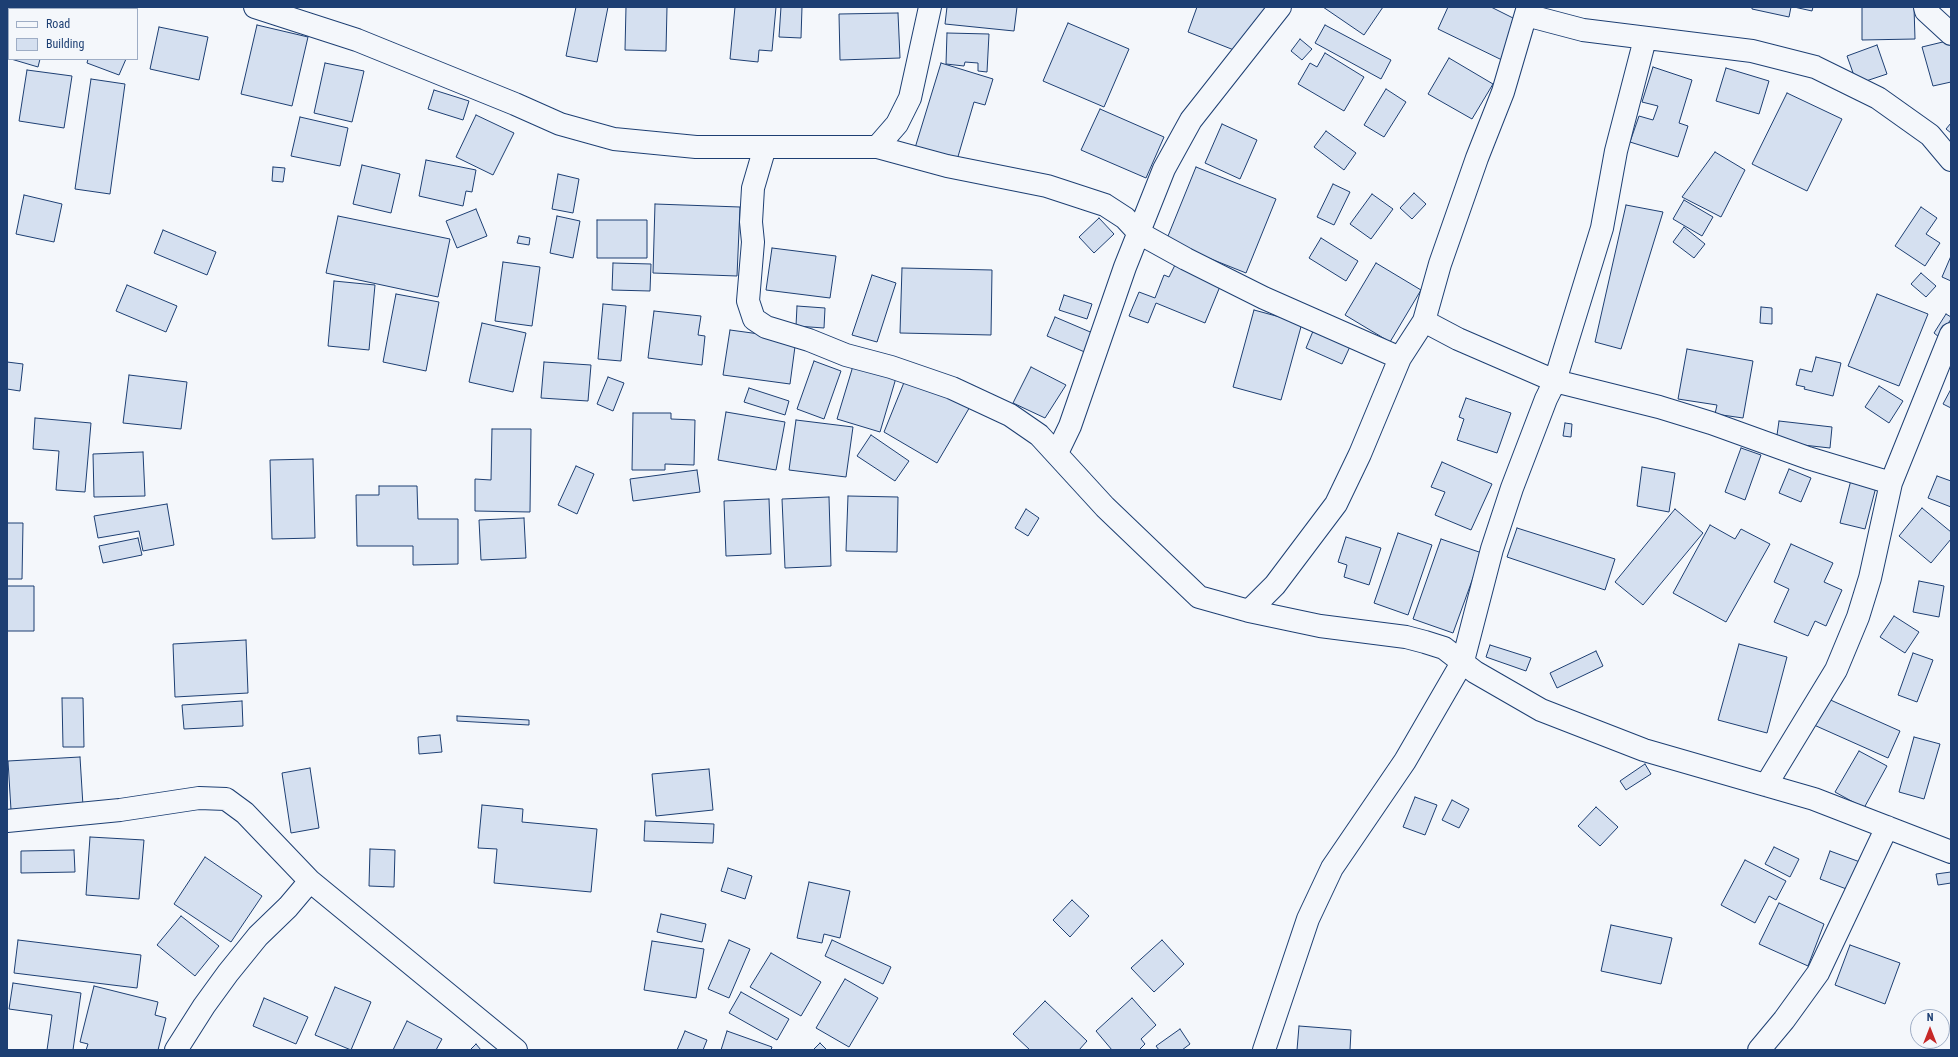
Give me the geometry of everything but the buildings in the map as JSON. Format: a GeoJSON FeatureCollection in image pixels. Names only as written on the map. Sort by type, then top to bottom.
{"type":"FeatureCollection","features":[{"type":"Feature","properties":{"kind":"street"},"geometry":{"type":"LineString","coordinates":[[255,7],[357,40],[515,104],[560,124],[614,139],[696,147],[877,147],[947,166],[1047,186],[1105,205],[1125,218],[1139,233],[1264,298],[1400,358]]}},
{"type":"Feature","properties":{"kind":"street"},"geometry":{"type":"LineString","coordinates":[[877,147],[897,124],[910,98],[930,7]]}},
{"type":"Feature","properties":{"kind":"street"},"geometry":{"type":"LineString","coordinates":[[1057,453],[1070,426],[1125,267],[1164,169],[1191,120],[1280,7]]}},
{"type":"Feature","properties":{"kind":"street"},"geometry":{"type":"LineString","coordinates":[[1925,7],[1926,10],[1951,34]]}},
{"type":"Feature","properties":{"kind":"street"},"geometry":{"type":"LineString","coordinates":[[1249,611],[1275,585],[1336,504],[1360,454],[1400,358],[1424,321],[1440,264],[1477,158],[1503,92],[1527,11],[1583,30],[1645,39],[1752,51],[1814,67],[1878,98],[1930,135],[1951,160]]}},
{"type":"Feature","properties":{"kind":"street"},"geometry":{"type":"LineString","coordinates":[[1264,1050],[1308,919],[1332,868],[1405,761],[1463,661],[1492,549],[1512,488],[1546,399],[1555,382],[1602,228],[1616,151],[1645,39]]}},
{"type":"Feature","properties":{"kind":"street"},"geometry":{"type":"LineString","coordinates":[[765,147],[753,188],[751,222],[753,242],[748,301],[754,319],[766,327],[809,340],[846,355],[891,367],[970,396],[1010,415],[1039,435],[1105,507],[1199,597],[1249,611],[1320,626],[1406,637],[1444,648],[1484,678],[1540,710],[1644,750],[1814,799],[1951,852]]}},
{"type":"Feature","properties":{"kind":"street"},"geometry":{"type":"LineString","coordinates":[[1424,321],[1458,339],[1555,382],[1658,407],[1710,423],[1808,458],[1892,483]]}},
{"type":"Feature","properties":{"kind":"street"},"geometry":{"type":"LineString","coordinates":[[1766,785],[1836,670],[1858,617],[1870,578],[1892,483],[1951,334]]}},
{"type":"Feature","properties":{"kind":"street"},"geometry":{"type":"LineString","coordinates":[[7,821],[120,810],[199,798],[226,799],[245,813],[310,881],[516,1050]]}},
{"type":"Feature","properties":{"kind":"street"},"geometry":{"type":"LineString","coordinates":[[1759,1050],[1784,1020],[1818,974],[1887,827]]}},
{"type":"Feature","properties":{"kind":"street"},"geometry":{"type":"LineString","coordinates":[[176,1050],[204,1006],[233,967],[258,936],[288,907],[310,881]]}}]}
